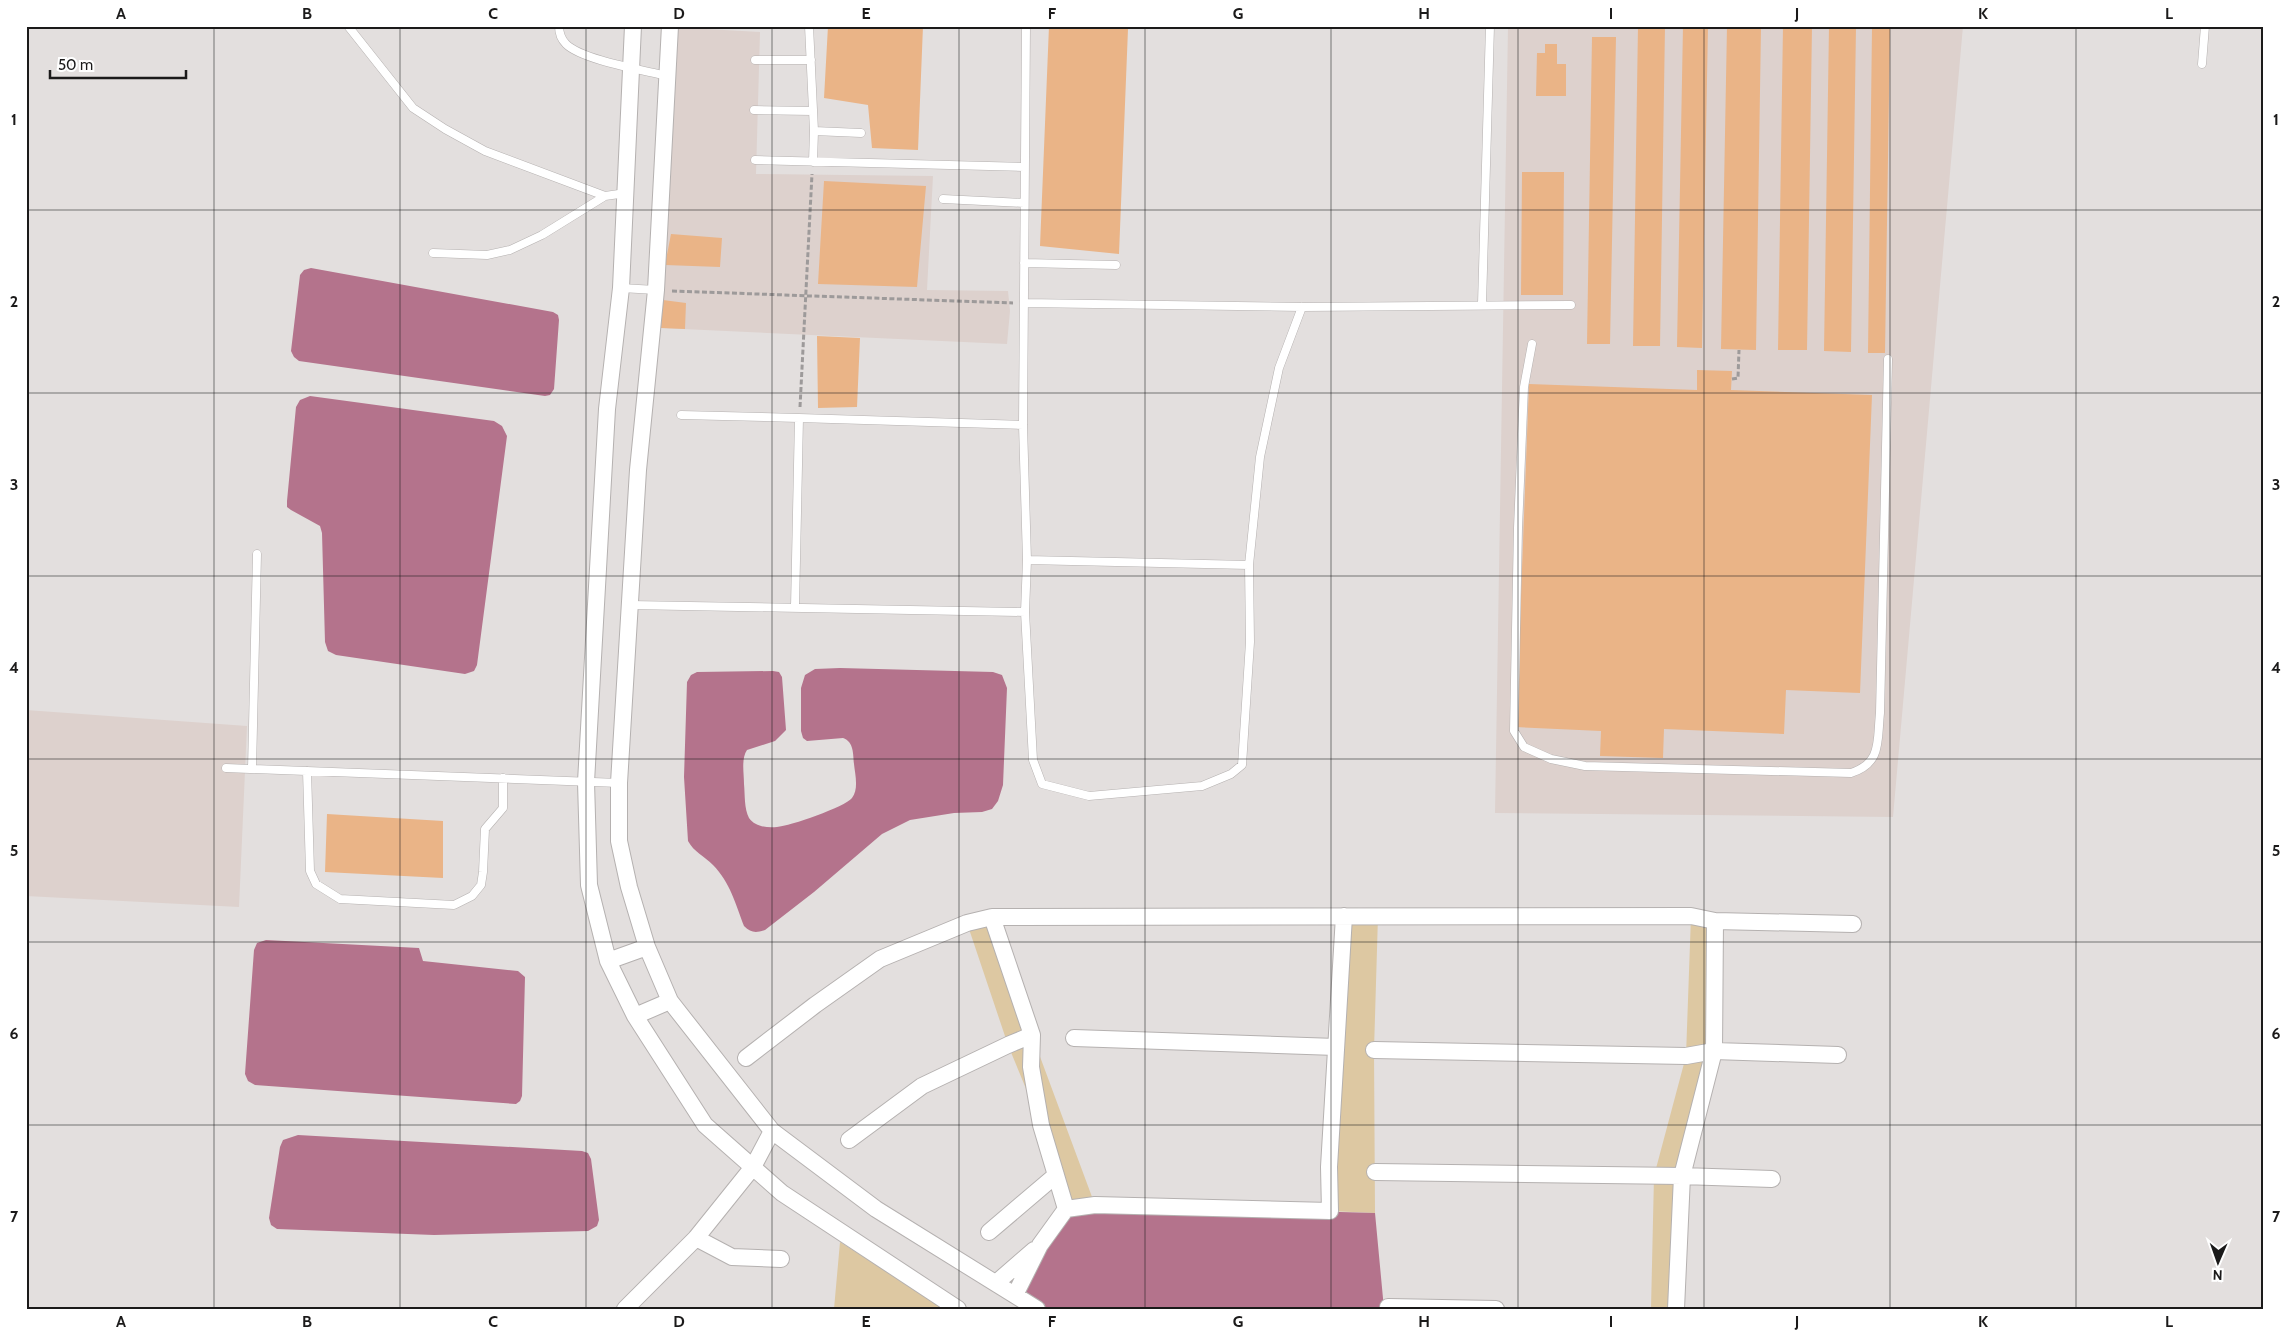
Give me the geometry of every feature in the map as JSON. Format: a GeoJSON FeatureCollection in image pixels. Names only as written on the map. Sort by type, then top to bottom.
{"type":"FeatureCollection","features":[{"type":"Feature","properties":{"kind":"street"},"geometry":{"type":"LineString","coordinates":[[634,26],[621,288],[608,409],[586,782],[589,885],[608,961],[635,1016],[705,1126],[782,1193],[958,1309]]}},
{"type":"Feature","properties":{"kind":"street"},"geometry":{"type":"LineString","coordinates":[[670,26],[656,290],[638,470],[620,783],[619,842],[629,887],[647,947],[670,1001],[772,1130],[876,1209],[996,1283],[1018,1301],[1038,1309]]}},
{"type":"Feature","properties":{"kind":"street"},"geometry":{"type":"LineString","coordinates":[[996,1283],[1040,1245],[1066,1209],[1095,1205],[1330,1211],[1328,1166],[1344,916]]}},
{"type":"Feature","properties":{"kind":"street"},"geometry":{"type":"LineString","coordinates":[[746,1058],[815,1005],[880,959],[967,923],[992,917],[1691,916],[1715,921],[1853,924]]}},
{"type":"Feature","properties":{"kind":"street"},"geometry":{"type":"LineString","coordinates":[[992,917],[1032,1035],[1031,1068],[1040,1124],[1066,1209]]}},
{"type":"Feature","properties":{"kind":"street"},"geometry":{"type":"LineString","coordinates":[[1676,1309],[1682,1176],[1714,1051],[1715,921]]}},
{"type":"Feature","properties":{"kind":"street"},"geometry":{"type":"LineString","coordinates":[[608,961],[647,947]]}},
{"type":"Feature","properties":{"kind":"street"},"geometry":{"type":"LineString","coordinates":[[635,1016],[670,1001]]}},
{"type":"Feature","properties":{"kind":"street"},"geometry":{"type":"LineString","coordinates":[[849,1140],[922,1086],[1032,1035]]}},
{"type":"Feature","properties":{"kind":"street"},"geometry":{"type":"LineString","coordinates":[[1074,1038],[1336,1047]]}},
{"type":"Feature","properties":{"kind":"street"},"geometry":{"type":"LineString","coordinates":[[1374,1050],[1686,1056],[1714,1051],[1838,1056]]}},
{"type":"Feature","properties":{"kind":"street"},"geometry":{"type":"LineString","coordinates":[[625,1309],[696,1238],[753,1167],[772,1130]]}},
{"type":"Feature","properties":{"kind":"street"},"geometry":{"type":"LineString","coordinates":[[1375,1172],[1772,1179]]}},
{"type":"Feature","properties":{"kind":"street"},"geometry":{"type":"LineString","coordinates":[[989,1232],[1056,1174]]}},
{"type":"Feature","properties":{"kind":"street"},"geometry":{"type":"LineString","coordinates":[[696,1238],[732,1257],[781,1258]]}},
{"type":"Feature","properties":{"kind":"street"},"geometry":{"type":"LineString","coordinates":[[1018,1301],[1040,1245]]}},
{"type":"Feature","properties":{"kind":"street"},"geometry":{"type":"LineString","coordinates":[[1388,1308],[1496,1309]]}},
{"type":"Feature","properties":{"kind":"lane"},"geometry":{"type":"LineString","coordinates":[[348,26],[413,108],[445,130],[485,151],[604,196]]}},
{"type":"Feature","properties":{"kind":"lane"},"geometry":{"type":"LineString","coordinates":[[558,26],[559,33],[565,43],[578,53],[667,76]]}},
{"type":"Feature","properties":{"kind":"lane"},"geometry":{"type":"LineString","coordinates":[[809,26],[814,131],[813,162]]}},
{"type":"Feature","properties":{"kind":"lane"},"geometry":{"type":"LineString","coordinates":[[1026,26],[1023,425],[1027,560],[1025,612],[1033,760],[1042,784],[1089,796],[1202,786],[1231,774],[1242,765],[1250,642],[1249,565],[1260,457],[1279,368],[1302,307]]}},
{"type":"Feature","properties":{"kind":"lane"},"geometry":{"type":"LineString","coordinates":[[1482,304],[1490,26]]}},
{"type":"Feature","properties":{"kind":"lane"},"geometry":{"type":"LineString","coordinates":[[2202,64],[2204,26]]}},
{"type":"Feature","properties":{"kind":"lane"},"geometry":{"type":"LineString","coordinates":[[755,60],[811,60]]}},
{"type":"Feature","properties":{"kind":"lane"},"geometry":{"type":"LineString","coordinates":[[754,110],[813,111]]}},
{"type":"Feature","properties":{"kind":"lane"},"geometry":{"type":"LineString","coordinates":[[814,131],[862,133]]}},
{"type":"Feature","properties":{"kind":"lane"},"geometry":{"type":"LineString","coordinates":[[755,160],[1024,167]]}},
{"type":"Feature","properties":{"kind":"lane"},"geometry":{"type":"LineString","coordinates":[[433,253],[487,255],[510,250],[542,235],[604,196],[626,192]]}},
{"type":"Feature","properties":{"kind":"lane"},"geometry":{"type":"LineString","coordinates":[[943,199],[1024,203]]}},
{"type":"Feature","properties":{"kind":"lane"},"geometry":{"type":"LineString","coordinates":[[1024,263],[1116,265]]}},
{"type":"Feature","properties":{"kind":"lane"},"geometry":{"type":"LineString","coordinates":[[621,288],[656,290]]}},
{"type":"Feature","properties":{"kind":"lane"},"geometry":{"type":"LineString","coordinates":[[1024,303],[1302,307],[1482,304],[1572,305]]}},
{"type":"Feature","properties":{"kind":"lane"},"geometry":{"type":"LineString","coordinates":[[1532,344],[1524,387],[1518,528],[1514,731],[1524,747],[1551,759],[1584,766],[1851,773],[1864,769],[1874,757],[1880,713],[1888,359]]}},
{"type":"Feature","properties":{"kind":"lane"},"geometry":{"type":"LineString","coordinates":[[681,415],[1023,425]]}},
{"type":"Feature","properties":{"kind":"lane"},"geometry":{"type":"LineString","coordinates":[[795,607],[799,418]]}},
{"type":"Feature","properties":{"kind":"lane"},"geometry":{"type":"LineString","coordinates":[[252,769],[258,554]]}},
{"type":"Feature","properties":{"kind":"lane"},"geometry":{"type":"LineString","coordinates":[[1027,560],[1249,565]]}},
{"type":"Feature","properties":{"kind":"lane"},"geometry":{"type":"LineString","coordinates":[[630,605],[1025,612]]}},
{"type":"Feature","properties":{"kind":"lane"},"geometry":{"type":"LineString","coordinates":[[226,768],[620,783]]}},
{"type":"Feature","properties":{"kind":"lane"},"geometry":{"type":"LineString","coordinates":[[307,771],[310,870],[316,884],[340,899],[454,905],[472,896],[480,885],[483,872],[485,829],[503,808],[503,778]]}},
{"type":"Feature","properties":{"kind":"path"},"geometry":{"type":"LineString","coordinates":[[799,418],[813,162]]}},
{"type":"Feature","properties":{"kind":"path"},"geometry":{"type":"LineString","coordinates":[[656,290],[1024,303]]}},
{"type":"Feature","properties":{"kind":"path"},"geometry":{"type":"LineString","coordinates":[[1732,379],[1738,378],[1739,350]]}},
{"type":"Feature","properties":{"kind":"shaded area"},"geometry":{"type":"Polygon","coordinates":[[[1508,26],[1963,26],[1893,817],[1495,813],[1508,26]]]}},
{"type":"Feature","properties":{"kind":"shaded area"},"geometry":{"type":"Polygon","coordinates":[[[670,27],[760,32],[756,174],[933,176],[927,290],[1008,291],[1010,311],[1007,344],[661,328],[665,265],[670,27]]]}},
{"type":"Feature","properties":{"kind":"shaded area"},"geometry":{"type":"Polygon","coordinates":[[[311,268],[553,312],[558,315],[559,320],[554,389],[550,395],[545,396],[299,361],[291,351],[300,275],[304,270],[311,268]]]}},
{"type":"Feature","properties":{"kind":"shaded area"},"geometry":{"type":"Polygon","coordinates":[[[310,396],[494,421],[502,426],[507,436],[477,665],[474,671],[465,674],[336,655],[328,651],[325,642],[322,533],[320,526],[287,507],[296,407],[300,400],[310,396]]]}},
{"type":"Feature","properties":{"kind":"shaded area"},"geometry":{"type":"Polygon","coordinates":[[[815,669],[993,672],[1002,675],[1007,688],[1003,785],[998,801],[992,809],[982,812],[954,813],[910,820],[882,834],[814,892],[765,930],[751,931],[744,926],[724,879],[713,865],[696,851],[688,841],[684,777],[687,682],[691,675],[697,672],[779,672],[782,677],[786,730],[775,741],[747,750],[743,766],[745,806],[749,818],[758,825],[777,827],[805,820],[829,811],[847,802],[854,794],[856,777],[853,752],[849,742],[843,738],[807,741],[803,738],[801,731],[801,688],[805,675],[815,669]]]}},
{"type":"Feature","properties":{"kind":"shaded area"},"geometry":{"type":"Polygon","coordinates":[[[26,710],[247,726],[239,907],[26,896],[26,710]]]}},
{"type":"Feature","properties":{"kind":"shaded area"},"geometry":{"type":"Polygon","coordinates":[[[1344,916],[1378,916],[1374,1050],[1375,1213],[1330,1211],[1344,916]]]}},
{"type":"Feature","properties":{"kind":"shaded area"},"geometry":{"type":"Polygon","coordinates":[[[1691,916],[1715,921],[1714,1051],[1682,1176],[1676,1309],[1651,1309],[1654,1176],[1686,1056],[1691,916]]]}},
{"type":"Feature","properties":{"kind":"shaded area"},"geometry":{"type":"Polygon","coordinates":[[[992,917],[1032,1035],[1095,1205],[1066,1209],[1041,1125],[1008,1045],[967,923],[992,917]]]}},
{"type":"Feature","properties":{"kind":"shaded area"},"geometry":{"type":"Polygon","coordinates":[[[266,940],[419,948],[423,961],[518,971],[525,977],[522,1096],[520,1101],[516,1104],[255,1085],[248,1081],[245,1074],[254,950],[257,943],[266,940]]]}},
{"type":"Feature","properties":{"kind":"shaded area"},"geometry":{"type":"Polygon","coordinates":[[[298,1135],[582,1151],[588,1153],[591,1159],[599,1220],[597,1226],[588,1231],[434,1235],[277,1229],[271,1225],[269,1218],[280,1147],[283,1140],[298,1135]]]}},
{"type":"Feature","properties":{"kind":"shaded area"},"geometry":{"type":"Polygon","coordinates":[[[1095,1205],[1375,1213],[1384,1309],[1045,1309],[1017,1292],[1067,1216],[1095,1205]]]}},
{"type":"Feature","properties":{"kind":"shaded area"},"geometry":{"type":"Polygon","coordinates":[[[840,1242],[946,1309],[834,1309],[840,1242]]]}},
{"type":"Feature","properties":{"kind":"building"},"geometry":{"type":"Polygon","coordinates":[[[828,26],[923,26],[918,150],[872,148],[868,105],[824,98],[828,26]]]}},
{"type":"Feature","properties":{"kind":"building"},"geometry":{"type":"Polygon","coordinates":[[[1049,26],[1128,29],[1119,254],[1040,246],[1049,26]]]}},
{"type":"Feature","properties":{"kind":"building"},"geometry":{"type":"Polygon","coordinates":[[[1638,26],[1665,26],[1660,346],[1633,346],[1638,26]]]}},
{"type":"Feature","properties":{"kind":"building"},"geometry":{"type":"Polygon","coordinates":[[[1683,26],[1708,26],[1702,348],[1677,347],[1683,26]]]}},
{"type":"Feature","properties":{"kind":"building"},"geometry":{"type":"Polygon","coordinates":[[[1727,26],[1761,26],[1756,350],[1721,349],[1727,26]]]}},
{"type":"Feature","properties":{"kind":"building"},"geometry":{"type":"Polygon","coordinates":[[[1783,26],[1812,26],[1807,350],[1778,350],[1783,26]]]}},
{"type":"Feature","properties":{"kind":"building"},"geometry":{"type":"Polygon","coordinates":[[[1829,26],[1856,27],[1851,352],[1824,351],[1829,26]]]}},
{"type":"Feature","properties":{"kind":"building"},"geometry":{"type":"Polygon","coordinates":[[[1872,28],[1890,29],[1885,353],[1868,353],[1872,28]]]}},
{"type":"Feature","properties":{"kind":"building"},"geometry":{"type":"Polygon","coordinates":[[[1592,37],[1616,37],[1610,344],[1587,344],[1592,37]]]}},
{"type":"Feature","properties":{"kind":"building"},"geometry":{"type":"Polygon","coordinates":[[[1545,44],[1557,44],[1557,64],[1566,64],[1566,96],[1536,96],[1537,53],[1545,53],[1545,44]]]}},
{"type":"Feature","properties":{"kind":"building"},"geometry":{"type":"Polygon","coordinates":[[[1522,172],[1564,172],[1563,295],[1521,295],[1522,172]]]}},
{"type":"Feature","properties":{"kind":"building"},"geometry":{"type":"Polygon","coordinates":[[[824,181],[926,186],[917,287],[818,284],[824,181]]]}},
{"type":"Feature","properties":{"kind":"building"},"geometry":{"type":"Polygon","coordinates":[[[671,234],[722,238],[720,267],[665,265],[671,234]]]}},
{"type":"Feature","properties":{"kind":"building"},"geometry":{"type":"Polygon","coordinates":[[[663,300],[686,303],[685,329],[661,328],[663,300]]]}},
{"type":"Feature","properties":{"kind":"building"},"geometry":{"type":"Polygon","coordinates":[[[817,336],[860,338],[857,407],[818,408],[817,336]]]}},
{"type":"Feature","properties":{"kind":"building"},"geometry":{"type":"Polygon","coordinates":[[[1697,370],[1732,371],[1731,390],[1872,395],[1860,693],[1786,690],[1784,734],[1664,729],[1663,758],[1600,756],[1601,731],[1516,727],[1529,384],[1697,390],[1697,370]]]}},
{"type":"Feature","properties":{"kind":"building"},"geometry":{"type":"Polygon","coordinates":[[[327,814],[443,821],[443,878],[325,872],[327,814]]]}}]}
